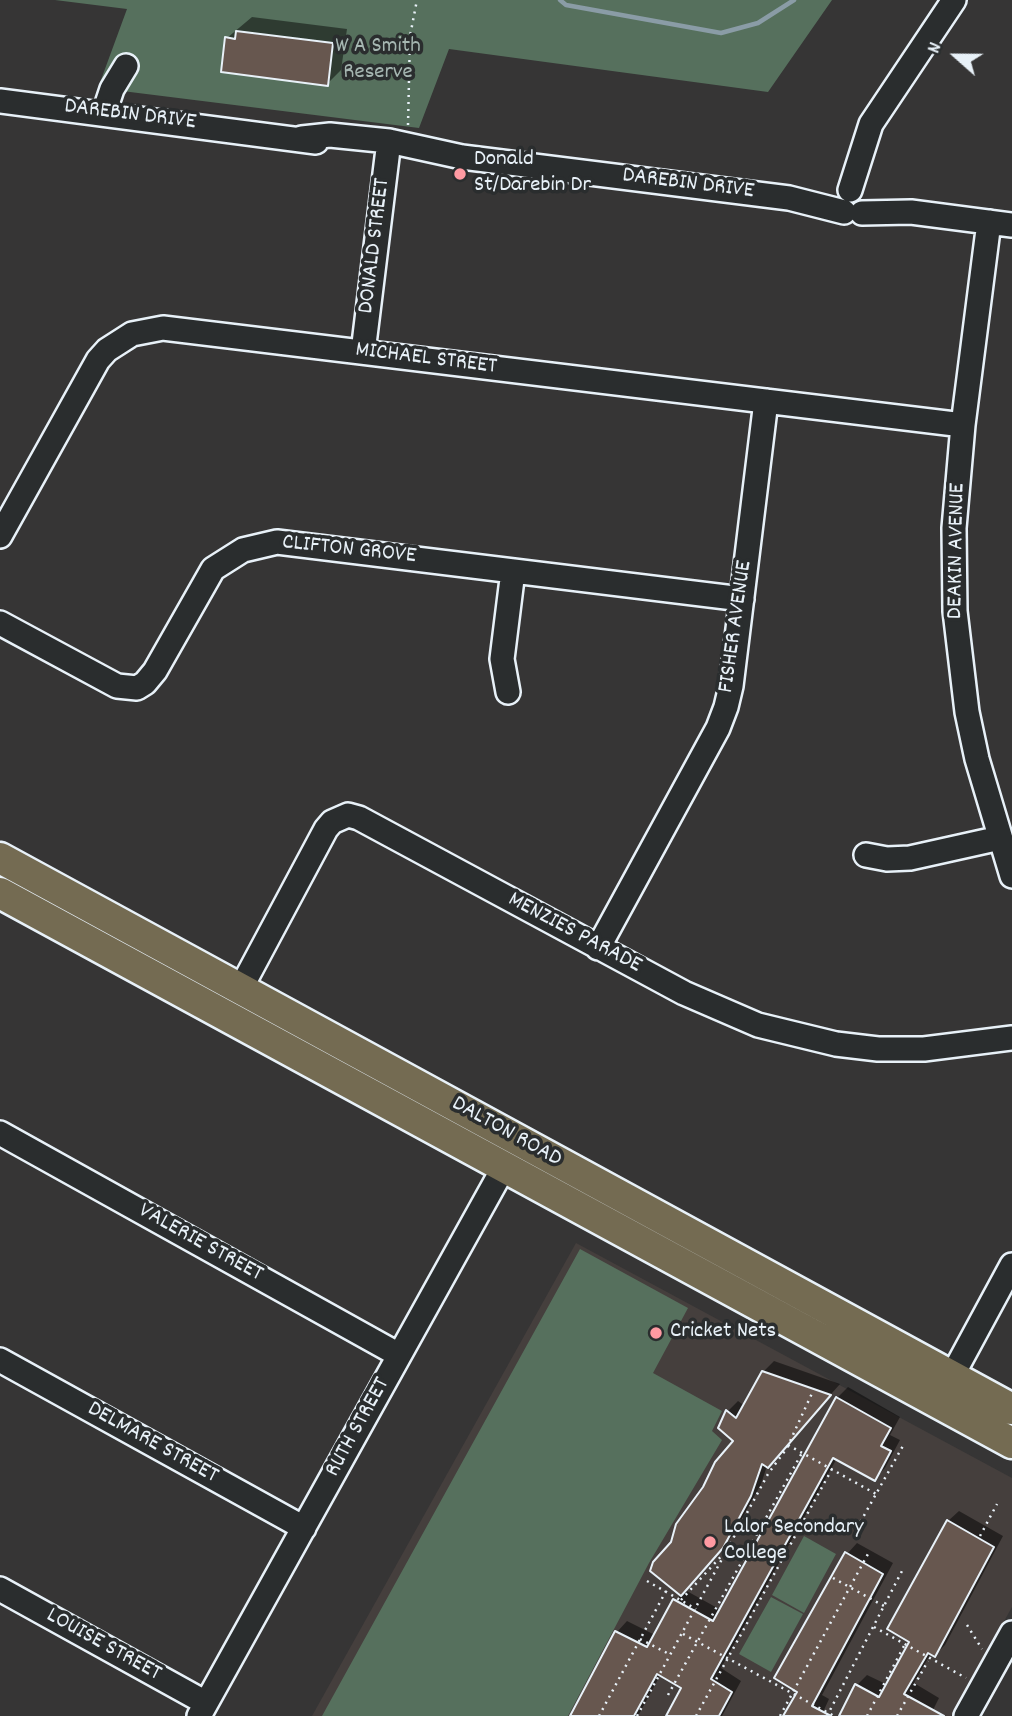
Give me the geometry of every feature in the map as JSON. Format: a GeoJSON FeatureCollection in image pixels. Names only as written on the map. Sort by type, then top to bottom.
{"type":"FeatureCollection","features":[{"type":"Feature","properties":{"kind":"main road","name":"DALTON ROAD"},"geometry":{"type":"LineString","coordinates":[[0,858],[1012,1409]]}},
{"type":"Feature","properties":{"kind":"main road","name":"DALTON ROAD"},"geometry":{"type":"LineString","coordinates":[[0,893],[1012,1443]]}},
{"type":"Feature","properties":{"kind":"main road","name":"RUTH STREET"},"geometry":{"type":"LineString","coordinates":[[504,1167],[518,1140]]}},
{"type":"Feature","properties":{"kind":"main road"},"geometry":{"type":"LineString","coordinates":[[937,1402],[952,1376]]}},
{"type":"Feature","properties":{"kind":"street"},"geometry":{"type":"LineString","coordinates":[[854,200],[860,158],[871,124],[954,0]]}},
{"type":"Feature","properties":{"kind":"street"},"geometry":{"type":"LineString","coordinates":[[104,113],[112,89],[126,66]]}},
{"type":"Feature","properties":{"kind":"street","name":"DAREBIN DRIVE"},"geometry":{"type":"LineString","coordinates":[[0,101],[302,138],[332,146],[395,142],[462,157],[789,198],[854,200],[911,212],[1012,225]]}},
{"type":"Feature","properties":{"kind":"street","name":"DONALD STREET"},"geometry":{"type":"LineString","coordinates":[[363,352],[395,142]]}},
{"type":"Feature","properties":{"kind":"street","name":"DEAKIN AVENUE"},"geometry":{"type":"LineString","coordinates":[[989,222],[963,425],[954,528],[955,611],[967,712],[1012,876]]}},
{"type":"Feature","properties":{"kind":"street","name":"MICHAEL STREET"},"geometry":{"type":"LineString","coordinates":[[0,536],[88,374],[107,350],[132,334],[163,328],[963,425]]}},
{"type":"Feature","properties":{"kind":"street","name":"FISHER AVENUE"},"geometry":{"type":"LineString","coordinates":[[598,948],[718,728],[731,686],[766,401]]}},
{"type":"Feature","properties":{"kind":"street","name":"CLIFTON GROVE"},"geometry":{"type":"LineString","coordinates":[[0,623],[117,686],[137,688],[155,671],[213,569],[227,558],[261,544],[294,543],[742,599]]}},
{"type":"Feature","properties":{"kind":"street"},"geometry":{"type":"LineString","coordinates":[[508,692],[502,659],[513,571]]}},
{"type":"Feature","properties":{"kind":"street","name":"MENZIES PARADE"},"geometry":{"type":"LineString","coordinates":[[241,988],[326,829],[332,822],[348,816],[359,818],[716,1010],[794,1035],[878,1049],[970,1046],[1012,1038]]}},
{"type":"Feature","properties":{"kind":"street"},"geometry":{"type":"LineString","coordinates":[[866,855],[887,859],[910,858],[1000,838]]}},
{"type":"Feature","properties":{"kind":"street","name":"VALERIE STREET"},"geometry":{"type":"LineString","coordinates":[[0,1133],[400,1355]]}},
{"type":"Feature","properties":{"kind":"street","name":"RUTH STREET"},"geometry":{"type":"LineString","coordinates":[[203,1709],[504,1167]]}},
{"type":"Feature","properties":{"kind":"street"},"geometry":{"type":"LineString","coordinates":[[952,1376],[1012,1265]]}},
{"type":"Feature","properties":{"kind":"street","name":"DELMARE STREET"},"geometry":{"type":"LineString","coordinates":[[0,1360],[304,1528]]}},
{"type":"Feature","properties":{"kind":"street","name":"LOUISE STREET"},"geometry":{"type":"LineString","coordinates":[[0,1588],[203,1709]]}},
{"type":"Feature","properties":{"kind":"street"},"geometry":{"type":"LineString","coordinates":[[966,1716],[1012,1633]]}},
{"type":"Feature","properties":{"kind":"path"},"geometry":{"type":"LineString","coordinates":[[395,142],[417,0]]}},
{"type":"Feature","properties":{"kind":"path"},"geometry":{"type":"LineString","coordinates":[[637,1716],[768,1474],[788,1445],[813,1391]]}},
{"type":"Feature","properties":{"kind":"path"},"geometry":{"type":"LineString","coordinates":[[857,1528],[904,1444]]}},
{"type":"Feature","properties":{"kind":"path"},"geometry":{"type":"LineString","coordinates":[[788,1445],[876,1493]]}},
{"type":"Feature","properties":{"kind":"path"},"geometry":{"type":"LineString","coordinates":[[667,1695],[803,1451]]}},
{"type":"Feature","properties":{"kind":"path"},"geometry":{"type":"LineString","coordinates":[[696,1716],[832,1469]]}},
{"type":"Feature","properties":{"kind":"path"},"geometry":{"type":"LineString","coordinates":[[981,1536],[998,1504]]}},
{"type":"Feature","properties":{"kind":"path"},"geometry":{"type":"LineString","coordinates":[[681,1600],[729,1548]]}},
{"type":"Feature","properties":{"kind":"path"},"geometry":{"type":"LineString","coordinates":[[780,1716],[869,1552]]}},
{"type":"Feature","properties":{"kind":"path"},"geometry":{"type":"LineString","coordinates":[[827,1714],[902,1571]]}},
{"type":"Feature","properties":{"kind":"path"},"geometry":{"type":"LineString","coordinates":[[833,1578],[884,1606]]}},
{"type":"Feature","properties":{"kind":"path"},"geometry":{"type":"LineString","coordinates":[[647,1581],[696,1609]]}},
{"type":"Feature","properties":{"kind":"path"},"geometry":{"type":"LineString","coordinates":[[599,1716],[666,1591]]}},
{"type":"Feature","properties":{"kind":"path"},"geometry":{"type":"LineString","coordinates":[[967,1625],[984,1652]]}},
{"type":"Feature","properties":{"kind":"path"},"geometry":{"type":"LineString","coordinates":[[874,1627],[969,1680]]}},
{"type":"Feature","properties":{"kind":"path"},"geometry":{"type":"LineString","coordinates":[[683,1634],[834,1716]]}},
{"type":"Feature","properties":{"kind":"path"},"geometry":{"type":"LineString","coordinates":[[640,1639],[671,1654]]}},
{"type":"Feature","properties":{"kind":"path"},"geometry":{"type":"LineString","coordinates":[[867,1716],[904,1646]]}},
{"type":"Feature","properties":{"kind":"path"},"geometry":{"type":"LineString","coordinates":[[897,1716],[928,1659]]}},
{"type":"Feature","properties":{"kind":"shaded area","name":"Lalor Secondary College"},"geometry":{"type":"Polygon","coordinates":[[[576,1243],[1012,1478],[1012,1607],[951,1716],[312,1716],[576,1243]]]}},
{"type":"Feature","properties":{"kind":"green space","name":"W A Smith Reserve"},"geometry":{"type":"Polygon","coordinates":[[[55,0],[832,0],[768,92],[449,49],[419,128],[98,88],[127,9],[55,0]]]}},
{"type":"Feature","properties":{"kind":"green space"},"geometry":{"type":"Polygon","coordinates":[[[580,1249],[688,1308],[653,1373],[722,1411],[712,1431],[722,1440],[649,1563],[568,1716],[322,1716],[580,1249]]]}},
{"type":"Feature","properties":{"kind":"green space"},"geometry":{"type":"Polygon","coordinates":[[[804,1536],[836,1554],[804,1613],[772,1595],[804,1536]]]}},
{"type":"Feature","properties":{"kind":"green space"},"geometry":{"type":"Polygon","coordinates":[[[771,1597],[803,1614],[771,1672],[739,1654],[771,1597]]]}},
{"type":"Feature","properties":{"kind":"building"},"geometry":{"type":"Polygon","coordinates":[[[236,31],[333,43],[328,86],[221,72],[225,37],[235,39],[236,31]]]}},
{"type":"Feature","properties":{"kind":"building"},"geometry":{"type":"Polygon","coordinates":[[[762,1371],[831,1395],[768,1468],[762,1464],[751,1496],[723,1548],[681,1596],[650,1571],[653,1562],[671,1542],[676,1524],[703,1487],[715,1462],[733,1441],[718,1428],[726,1410],[736,1418],[762,1371]]]}},
{"type":"Feature","properties":{"kind":"building"},"geometry":{"type":"Polygon","coordinates":[[[836,1397],[891,1428],[881,1446],[891,1451],[875,1481],[833,1458],[711,1679],[732,1692],[719,1716],[666,1716],[681,1688],[657,1674],[634,1716],[570,1716],[615,1631],[647,1647],[673,1599],[713,1621],[836,1397]]]}},
{"type":"Feature","properties":{"kind":"building"},"geometry":{"type":"Polygon","coordinates":[[[947,1520],[994,1547],[935,1657],[928,1653],[904,1694],[944,1716],[839,1716],[855,1684],[879,1697],[909,1642],[887,1629],[947,1520]]]}},
{"type":"Feature","properties":{"kind":"building"},"geometry":{"type":"Polygon","coordinates":[[[845,1552],[883,1574],[812,1706],[831,1716],[783,1716],[797,1692],[774,1678],[845,1552]]]}},
{"type":"Feature","properties":{"kind":"waterway"},"geometry":{"type":"LineString","coordinates":[[560,0],[566,5],[721,33],[758,23],[794,0]]}},
{"type":"Feature","properties":{"kind":"place","name":"Donald St/Darebin Dr"},"geometry":{"type":"Point","coordinates":[460,174]}},
{"type":"Feature","properties":{"kind":"place","name":"Cricket Nets"},"geometry":{"type":"Point","coordinates":[656,1333]}},
{"type":"Feature","properties":{"kind":"place","name":"Lalor Secondary College"},"geometry":{"type":"Point","coordinates":[710,1542]}}]}
